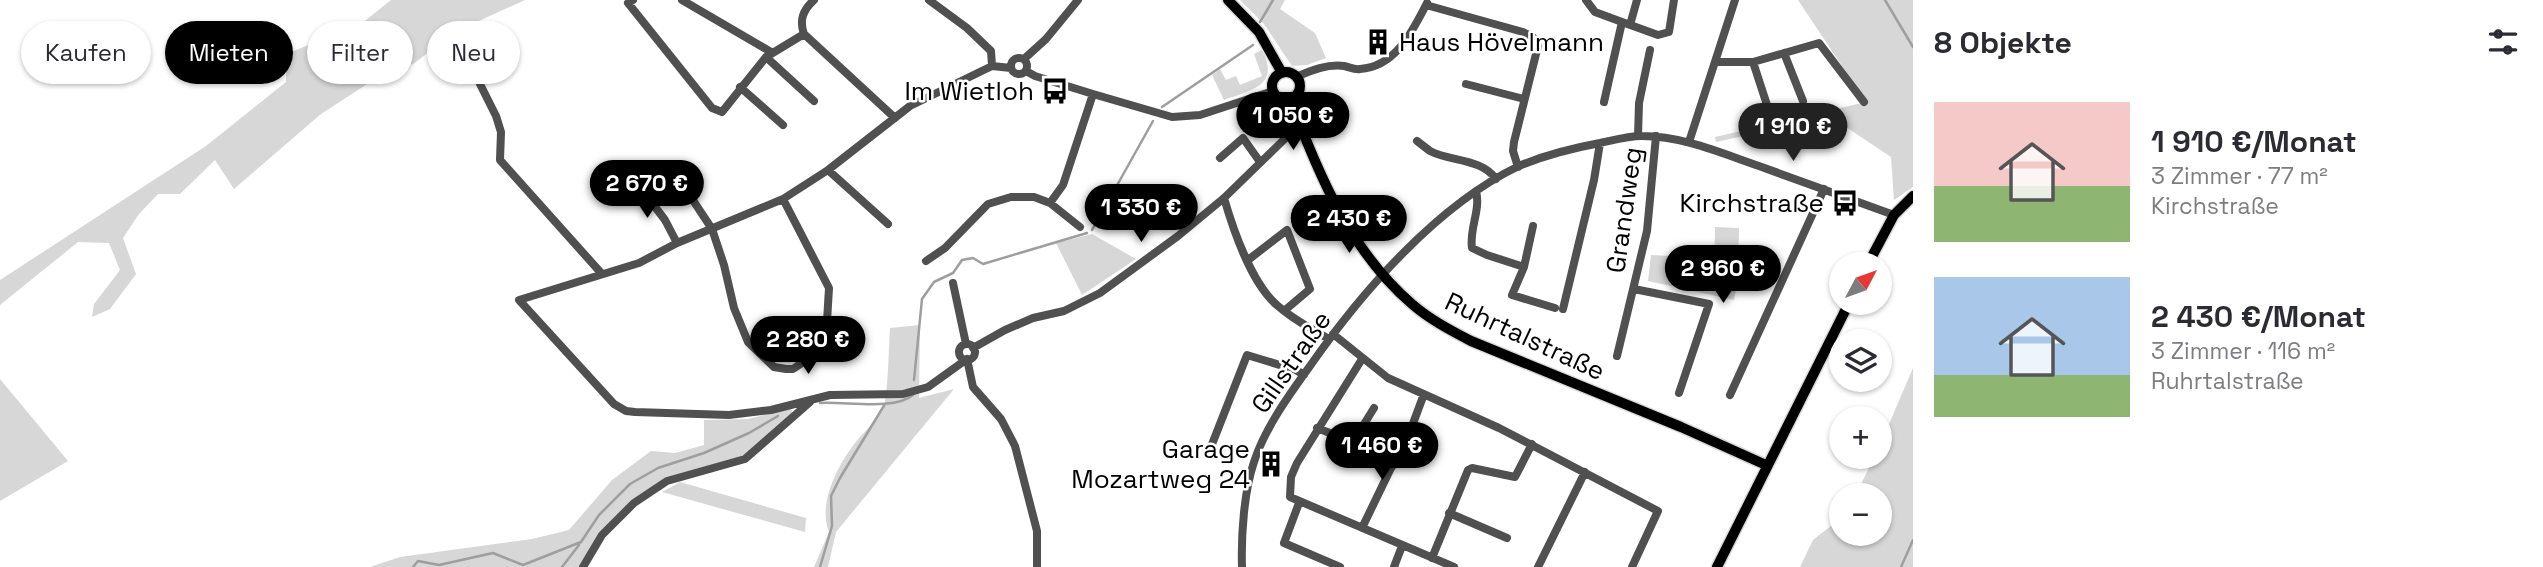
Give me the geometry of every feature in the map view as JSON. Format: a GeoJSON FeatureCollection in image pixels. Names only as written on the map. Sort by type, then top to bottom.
{"type":"FeatureCollection","features":[{"type":"Feature","properties":{"kind":"main road"},"geometry":{"type":"LineString","coordinates":[[1228,0],[1259,32],[1282,73]]}},
{"type":"Feature","properties":{"kind":"main road"},"geometry":{"type":"LineString","coordinates":[[1290,72],[1297,77],[1300,87],[1298,92],[1290,99],[1277,97],[1273,91],[1275,78],[1290,72]]}},
{"type":"Feature","properties":{"kind":"main road","name":"Ruhrtalstraße"},"geometry":{"type":"LineString","coordinates":[[1290,99],[1315,166],[1340,215],[1384,275],[1412,304],[1443,326],[1471,341],[1691,431],[1766,465]]}},
{"type":"Feature","properties":{"kind":"main road"},"geometry":{"type":"LineString","coordinates":[[1874,252],[1894,215],[1913,196]]}},
{"type":"Feature","properties":{"kind":"main road"},"geometry":{"type":"LineString","coordinates":[[1717,567],[1843,315]]}},
{"type":"Feature","properties":{"kind":"street"},"geometry":{"type":"LineString","coordinates":[[633,0],[628,3],[712,108],[722,112],[768,55],[804,34]]}},
{"type":"Feature","properties":{"kind":"street"},"geometry":{"type":"LineString","coordinates":[[682,0],[768,55],[814,101]]}},
{"type":"Feature","properties":{"kind":"street"},"geometry":{"type":"LineString","coordinates":[[814,0],[802,16],[804,34],[895,118]]}},
{"type":"Feature","properties":{"kind":"street"},"geometry":{"type":"LineString","coordinates":[[929,0],[968,29],[991,51],[992,66]]}},
{"type":"Feature","properties":{"kind":"street"},"geometry":{"type":"LineString","coordinates":[[1024,59],[1028,65],[1026,71],[1015,74],[1011,68],[1013,60],[1024,59],[1046,40],[1078,0]]}},
{"type":"Feature","properties":{"kind":"street"},"geometry":{"type":"LineString","coordinates":[[1586,0],[1595,12],[1658,35],[1669,32],[1674,0]]}},
{"type":"Feature","properties":{"kind":"street"},"geometry":{"type":"LineString","coordinates":[[1604,102],[1626,24],[1637,0]]}},
{"type":"Feature","properties":{"kind":"street"},"geometry":{"type":"LineString","coordinates":[[1689,142],[1735,0]]}},
{"type":"Feature","properties":{"kind":"street"},"geometry":{"type":"LineString","coordinates":[[1297,77],[1320,67],[1343,66],[1360,70],[1387,60],[1411,34],[1427,2],[1533,37],[1538,46],[1537,55],[1513,151],[1518,167]]}},
{"type":"Feature","properties":{"kind":"street"},"geometry":{"type":"LineString","coordinates":[[1716,62],[1753,62],[1822,44],[1864,102]]}},
{"type":"Feature","properties":{"kind":"street"},"geometry":{"type":"LineString","coordinates":[[1638,136],[1639,103],[1650,50]]}},
{"type":"Feature","properties":{"kind":"street"},"geometry":{"type":"LineString","coordinates":[[1784,53],[1803,101]]}},
{"type":"Feature","properties":{"kind":"street"},"geometry":{"type":"LineString","coordinates":[[1753,62],[1768,108]]}},
{"type":"Feature","properties":{"kind":"street"},"geometry":{"type":"LineString","coordinates":[[953,283],[974,355],[928,387],[903,394],[830,395],[771,410],[729,415],[626,411],[614,404],[519,300],[639,263],[677,243],[783,199],[828,170],[910,106],[992,66],[1011,68]]}},
{"type":"Feature","properties":{"kind":"street"},"geometry":{"type":"LineString","coordinates":[[1026,71],[1149,112],[1182,118],[1211,112],[1273,91]]}},
{"type":"Feature","properties":{"kind":"street"},"geometry":{"type":"LineString","coordinates":[[480,84],[501,132],[500,160],[602,274]]}},
{"type":"Feature","properties":{"kind":"street"},"geometry":{"type":"LineString","coordinates":[[1466,84],[1524,99]]}},
{"type":"Feature","properties":{"kind":"street"},"geometry":{"type":"LineString","coordinates":[[740,87],[783,125]]}},
{"type":"Feature","properties":{"kind":"street"},"geometry":{"type":"LineString","coordinates":[[1049,203],[1063,185],[1093,94]]}},
{"type":"Feature","properties":{"kind":"street"},"geometry":{"type":"LineString","coordinates":[[967,359],[960,357],[961,346],[970,346],[1033,318],[1064,311],[1100,293],[1178,236],[1224,198],[1299,125]]}},
{"type":"Feature","properties":{"kind":"street"},"geometry":{"type":"LineString","coordinates":[[1384,275],[1436,222],[1496,179],[1518,167],[1555,153],[1638,136],[1656,136],[1689,142],[1894,215]]}},
{"type":"Feature","properties":{"kind":"street","name":"Grandweg"},"geometry":{"type":"LineString","coordinates":[[1617,356],[1647,232],[1656,136]]}},
{"type":"Feature","properties":{"kind":"street"},"geometry":{"type":"LineString","coordinates":[[1220,158],[1243,138],[1260,162]]}},
{"type":"Feature","properties":{"kind":"street"},"geometry":{"type":"LineString","coordinates":[[1417,141],[1431,151],[1487,170],[1496,179]]}},
{"type":"Feature","properties":{"kind":"street"},"geometry":{"type":"LineString","coordinates":[[1533,226],[1524,267],[1512,295],[1559,308],[1594,180],[1600,143]]}},
{"type":"Feature","properties":{"kind":"street"},"geometry":{"type":"LineString","coordinates":[[828,170],[888,225]]}},
{"type":"Feature","properties":{"kind":"street"},"geometry":{"type":"LineString","coordinates":[[677,176],[712,229],[734,308],[748,342],[774,367],[793,369],[823,349],[829,288],[783,199]]}},
{"type":"Feature","properties":{"kind":"street"},"geometry":{"type":"LineString","coordinates":[[637,183],[665,220],[677,243]]}},
{"type":"Feature","properties":{"kind":"street"},"geometry":{"type":"LineString","coordinates":[[1730,396],[1824,189]]}},
{"type":"Feature","properties":{"kind":"street"},"geometry":{"type":"LineString","coordinates":[[1476,191],[1478,205],[1472,248],[1524,267]]}},
{"type":"Feature","properties":{"kind":"street"},"geometry":{"type":"LineString","coordinates":[[926,261],[945,248],[988,204],[1025,195],[1049,203],[1080,227]]}},
{"type":"Feature","properties":{"kind":"street"},"geometry":{"type":"LineString","coordinates":[[1224,198],[1233,229],[1248,260],[1275,304],[1284,311],[1331,336],[1388,378],[1532,444],[1658,512],[1632,567]]}},
{"type":"Feature","properties":{"kind":"street"},"geometry":{"type":"LineString","coordinates":[[1248,260],[1287,230],[1310,289],[1284,311]]}},
{"type":"Feature","properties":{"kind":"street","name":"Gillstraße"},"geometry":{"type":"LineString","coordinates":[[1242,567],[1246,505],[1255,460],[1267,433],[1331,336],[1384,275]]}},
{"type":"Feature","properties":{"kind":"street","name":"Grandweg"},"geometry":{"type":"LineString","coordinates":[[1634,289],[1709,303],[1679,393]]}},
{"type":"Feature","properties":{"kind":"street"},"geometry":{"type":"LineString","coordinates":[[1209,452],[1247,355],[1304,375]]}},
{"type":"Feature","properties":{"kind":"street"},"geometry":{"type":"LineString","coordinates":[[967,359],[973,387],[1001,419],[1016,446],[1037,531],[1037,567]]}},
{"type":"Feature","properties":{"kind":"street"},"geometry":{"type":"LineString","coordinates":[[1362,359],[1317,428],[1293,471],[1290,498],[1454,567]]}},
{"type":"Feature","properties":{"kind":"street"},"geometry":{"type":"LineString","coordinates":[[1362,528],[1405,445],[1424,394]]}},
{"type":"Feature","properties":{"kind":"street"},"geometry":{"type":"LineString","coordinates":[[583,567],[602,535],[634,503],[667,481],[745,459],[812,400]]}},
{"type":"Feature","properties":{"kind":"street"},"geometry":{"type":"LineString","coordinates":[[1353,442],[1374,408]]}},
{"type":"Feature","properties":{"kind":"street"},"geometry":{"type":"LineString","coordinates":[[1317,428],[1353,442],[1390,470]]}},
{"type":"Feature","properties":{"kind":"street"},"geometry":{"type":"LineString","coordinates":[[1432,558],[1468,470],[1472,468],[1515,477],[1532,444]]}},
{"type":"Feature","properties":{"kind":"street"},"geometry":{"type":"LineString","coordinates":[[1538,567],[1584,472]]}},
{"type":"Feature","properties":{"kind":"street"},"geometry":{"type":"LineString","coordinates":[[1299,503],[1284,543],[1340,567]]}},
{"type":"Feature","properties":{"kind":"street"},"geometry":{"type":"LineString","coordinates":[[1449,513],[1507,538]]}},
{"type":"Feature","properties":{"kind":"street"},"geometry":{"type":"LineString","coordinates":[[1394,567],[1402,546]]}},
{"type":"Feature","properties":{"kind":"shaded area"},"geometry":{"type":"Polygon","coordinates":[[[391,0],[525,0],[479,21],[427,21],[427,54],[413,64],[413,21],[365,21],[391,0]]]}},
{"type":"Feature","properties":{"kind":"shaded area"},"geometry":{"type":"Polygon","coordinates":[[[1240,0],[1285,0],[1280,9],[1315,33],[1326,58],[1307,65],[1292,66],[1264,24],[1240,0]]]}},
{"type":"Feature","properties":{"kind":"shaded area"},"geometry":{"type":"Polygon","coordinates":[[[1798,0],[1913,0],[1913,187],[1894,200],[1891,157],[1843,125],[1835,116],[1716,142],[1715,137],[1866,102],[1798,0]]]}},
{"type":"Feature","properties":{"kind":"shaded area"},"geometry":{"type":"Polygon","coordinates":[[[307,46],[307,84],[367,84],[321,114],[234,189],[215,160],[180,194],[158,194],[139,214],[123,238],[136,274],[110,309],[92,317],[94,304],[120,270],[109,243],[78,242],[0,305],[0,280],[206,146],[284,84],[293,84],[293,51],[307,46]]]}},
{"type":"Feature","properties":{"kind":"shaded area"},"geometry":{"type":"Polygon","coordinates":[[[1262,50],[1267,62],[1268,72],[1265,79],[1260,85],[1224,100],[1212,75],[1220,69],[1226,80],[1236,76],[1240,85],[1262,76],[1254,54],[1262,50]]]}},
{"type":"Feature","properties":{"kind":"shaded area"},"geometry":{"type":"Polygon","coordinates":[[[1715,227],[1739,228],[1738,277],[1714,276],[1715,227]]]}},
{"type":"Feature","properties":{"kind":"shaded area"},"geometry":{"type":"Polygon","coordinates":[[[1092,234],[1136,259],[1082,295],[1056,243],[1092,234]]]}},
{"type":"Feature","properties":{"kind":"shaded area"},"geometry":{"type":"Polygon","coordinates":[[[1651,255],[1709,258],[1707,277],[1738,280],[1734,300],[1648,281],[1651,255]]]}},
{"type":"Feature","properties":{"kind":"shaded area"},"geometry":{"type":"Polygon","coordinates":[[[920,325],[919,398],[954,389],[836,532],[828,567],[814,567],[829,532],[826,521],[827,499],[835,476],[852,447],[876,419],[885,403],[890,328],[920,325]]]}},
{"type":"Feature","properties":{"kind":"shaded area"},"geometry":{"type":"Polygon","coordinates":[[[1913,368],[1913,567],[1800,567],[1813,540],[1829,527],[1829,546],[1892,546],[1892,483],[1862,483],[1868,469],[1892,469],[1892,417],[1913,368]]]}},
{"type":"Feature","properties":{"kind":"shaded area"},"geometry":{"type":"Polygon","coordinates":[[[0,379],[68,461],[0,501],[0,379]]]}},
{"type":"Feature","properties":{"kind":"shaded area"},"geometry":{"type":"Polygon","coordinates":[[[791,408],[793,415],[744,456],[665,478],[633,502],[579,567],[370,567],[400,557],[532,539],[569,530],[612,480],[651,451],[675,453],[704,445],[704,420],[748,419],[791,408]]]}},
{"type":"Feature","properties":{"kind":"shaded area"},"geometry":{"type":"Polygon","coordinates":[[[680,482],[806,518],[805,532],[662,492],[680,482]]]}},
{"type":"Feature","properties":{"kind":"waterway"},"geometry":{"type":"LineString","coordinates":[[1260,22],[1273,0]]}},
{"type":"Feature","properties":{"kind":"waterway"},"geometry":{"type":"LineString","coordinates":[[1885,0],[1913,47]]}},
{"type":"Feature","properties":{"kind":"waterway"},"geometry":{"type":"LineString","coordinates":[[1162,107],[1253,45]]}},
{"type":"Feature","properties":{"kind":"waterway"},"geometry":{"type":"LineString","coordinates":[[1092,230],[1153,121]]}},
{"type":"Feature","properties":{"kind":"waterway"},"geometry":{"type":"LineString","coordinates":[[914,380],[922,299],[934,282],[953,273],[962,260],[973,258],[983,264],[1087,233]]}},
{"type":"Feature","properties":{"kind":"waterway"},"geometry":{"type":"LineString","coordinates":[[820,403],[894,403],[913,395]]}},
{"type":"Feature","properties":{"kind":"waterway"},"geometry":{"type":"LineString","coordinates":[[820,567],[832,526],[831,496],[885,404]]}},
{"type":"Feature","properties":{"kind":"waterway"},"geometry":{"type":"LineString","coordinates":[[413,567],[418,561],[439,565],[493,553],[523,565],[581,542],[599,515],[630,484],[658,468],[704,453],[749,433],[778,416]]}},
{"type":"Feature","properties":{"kind":"waterway"},"geometry":{"type":"LineString","coordinates":[[1901,567],[1913,540]]}},
{"type":"Feature","properties":{"kind":"waterway"},"geometry":{"type":"LineString","coordinates":[[562,567],[579,545]]}},
{"type":"Feature","properties":{"kind":"place","name":"Haus Hövelmann"},"geometry":{"type":"Point","coordinates":[1378,42]}},
{"type":"Feature","properties":{"kind":"place","name":"Im Wietloh"},"geometry":{"type":"Point","coordinates":[1055,91]}},
{"type":"Feature","properties":{"kind":"place","name":"Kirchstraße"},"geometry":{"type":"Point","coordinates":[1845,203]}},
{"type":"Feature","properties":{"kind":"place","name":"Garage Mozartweg 24"},"geometry":{"type":"Point","coordinates":[1271,464]}}]}
